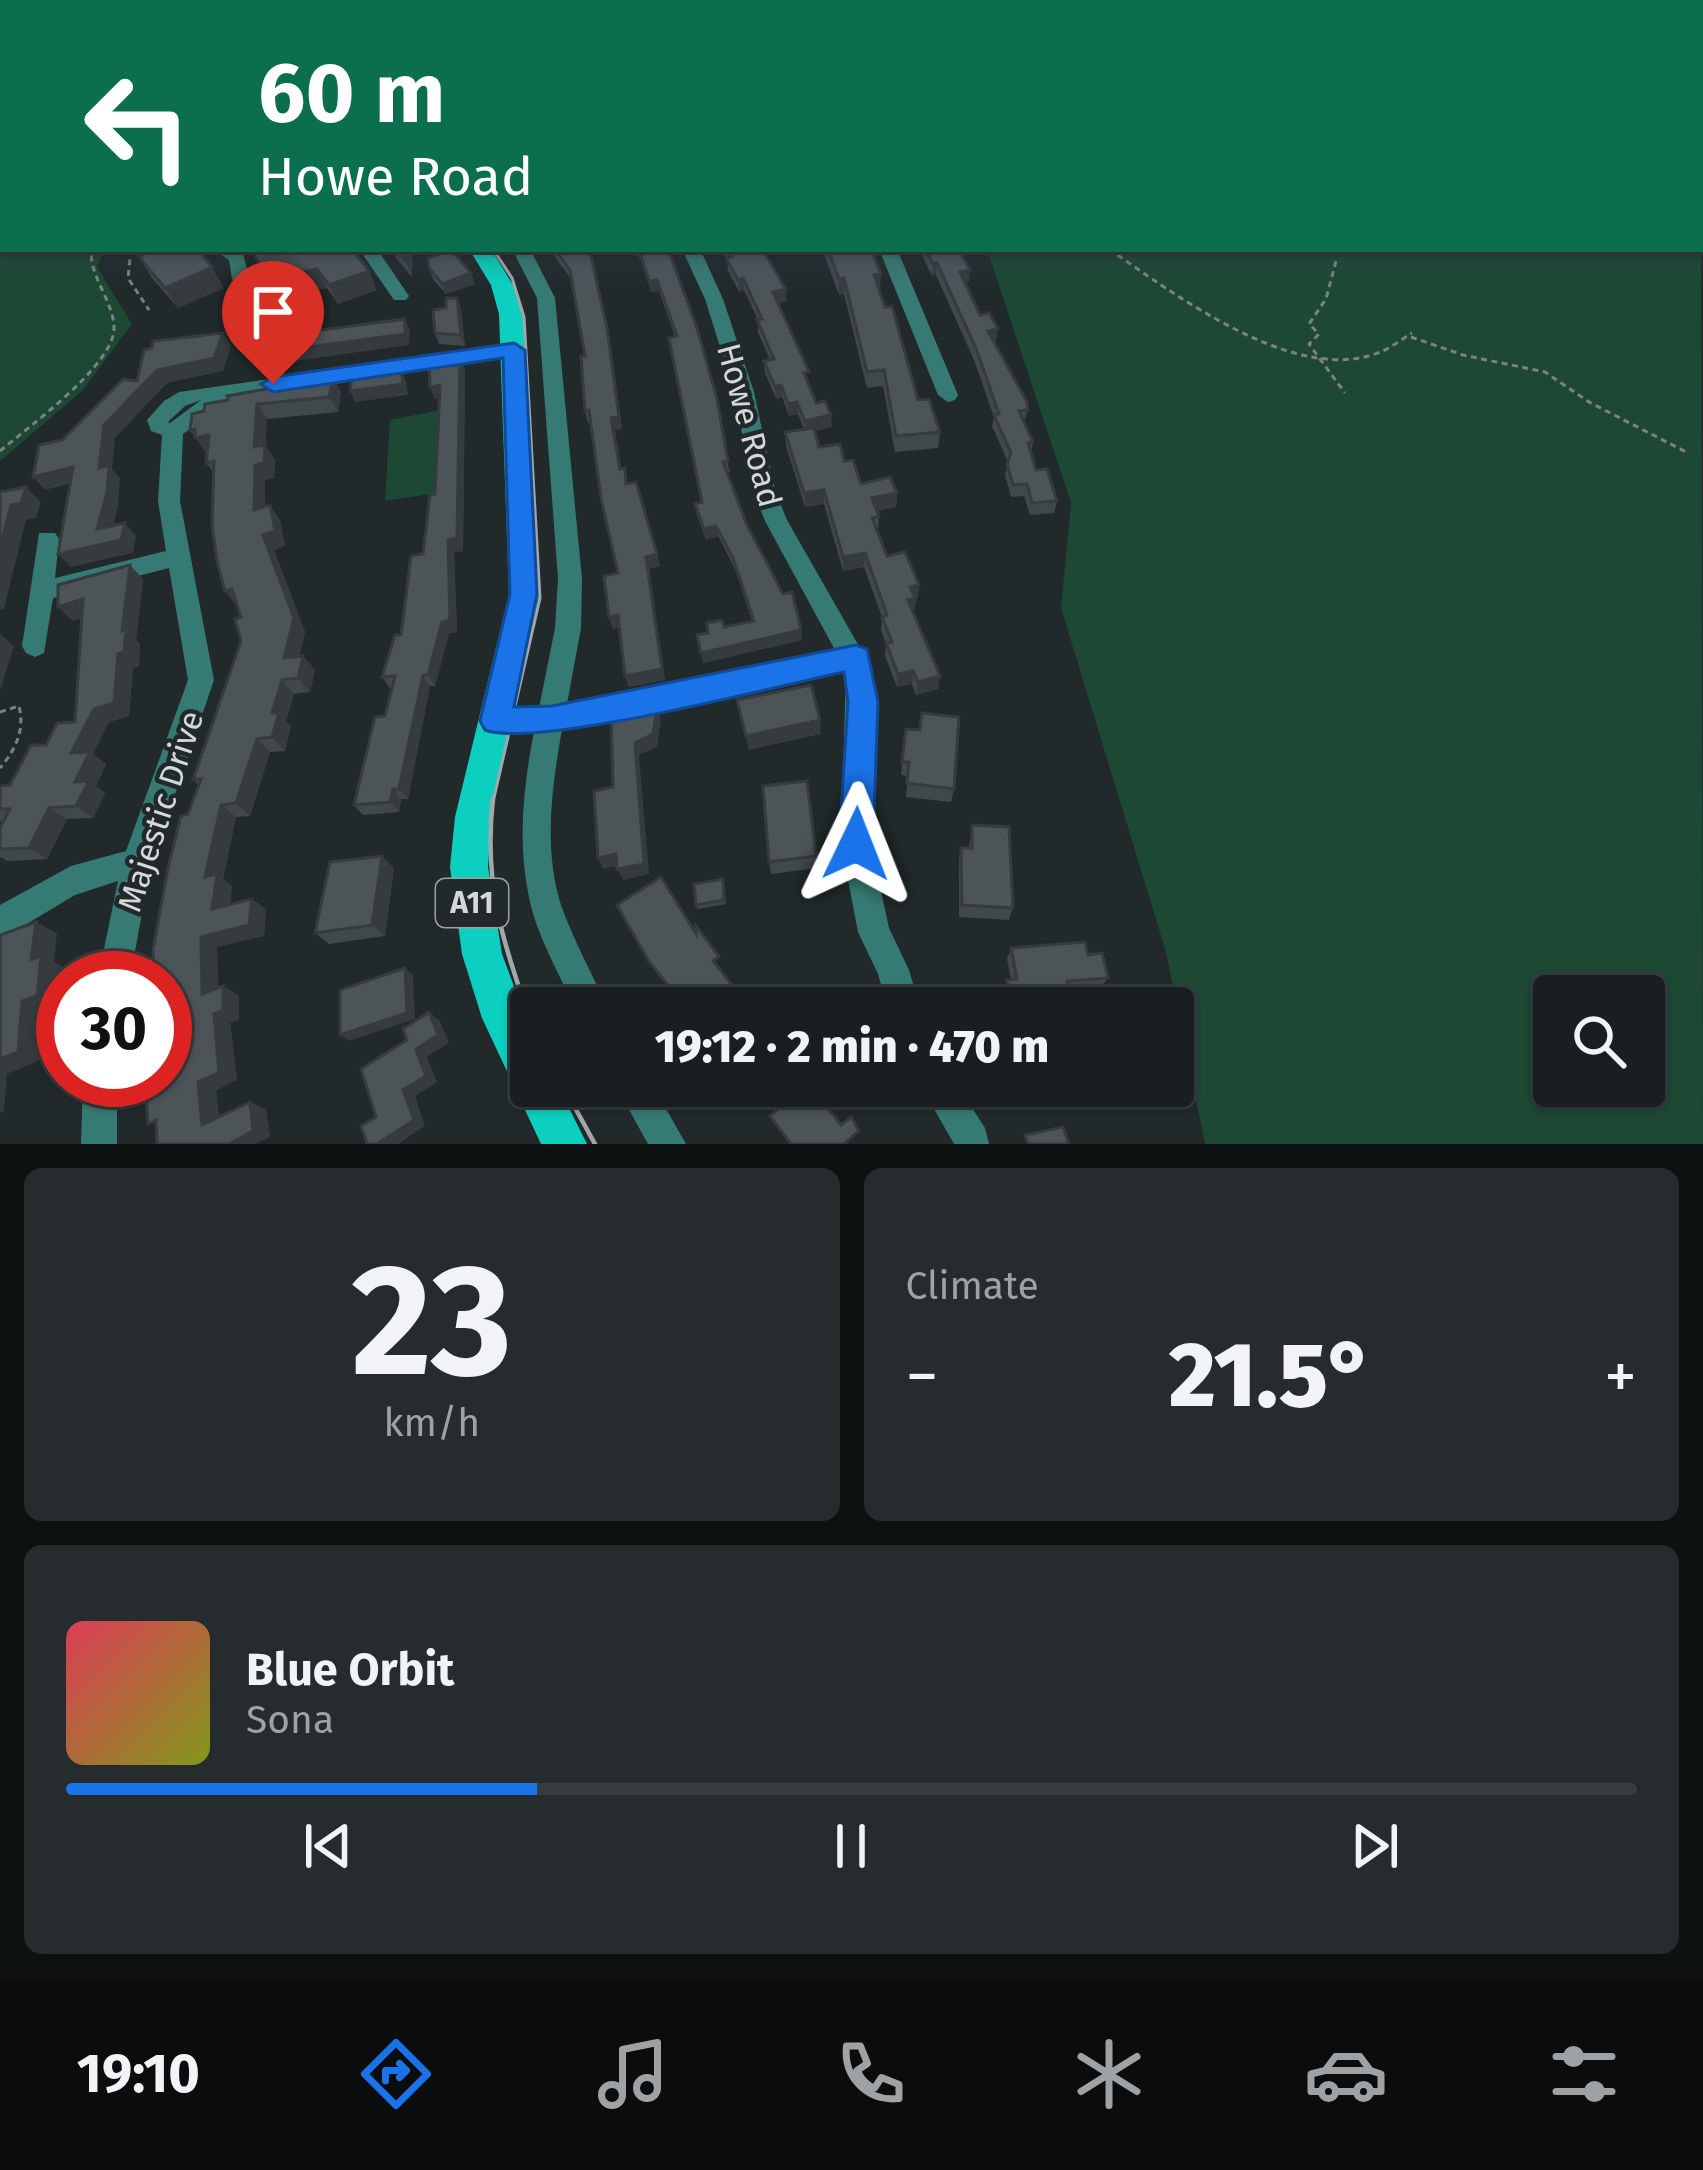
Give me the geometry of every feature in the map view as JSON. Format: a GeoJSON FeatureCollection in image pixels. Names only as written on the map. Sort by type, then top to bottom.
{"type":"FeatureCollection","features":[{"type":"Feature","properties":{"kind":"main road","name":"A11"},"geometry":{"type":"LineString","coordinates":[[482,252],[502,285],[514,350],[524,594],[472,817],[471,892],[491,985],[510,1029]]}},
{"type":"Feature","properties":{"kind":"main road","name":"A11"},"geometry":{"type":"LineString","coordinates":[[546,1107],[566,1144]]}},
{"type":"Feature","properties":{"kind":"street"},"geometry":{"type":"LineString","coordinates":[[227,252],[237,258],[241,280],[262,314]]}},
{"type":"Feature","properties":{"kind":"street"},"geometry":{"type":"LineString","coordinates":[[370,252],[400,296]]}},
{"type":"Feature","properties":{"kind":"street"},"geometry":{"type":"LineString","coordinates":[[523,252],[546,298],[566,507],[568,628],[536,794],[536,845],[546,906],[583,987]]}},
{"type":"Feature","properties":{"kind":"street","name":"Howe Road"},"geometry":{"type":"LineString","coordinates":[[692,252],[714,299],[744,392],[764,490],[776,521],[856,657],[863,702],[856,844],[874,932],[898,987]]}},
{"type":"Feature","properties":{"kind":"street"},"geometry":{"type":"LineString","coordinates":[[889,252],[948,394]]}},
{"type":"Feature","properties":{"kind":"street","name":"Majestic Drive"},"geometry":{"type":"LineString","coordinates":[[119,951],[136,865],[201,680],[168,478],[173,431],[223,394],[514,350]]}},
{"type":"Feature","properties":{"kind":"street"},"geometry":{"type":"LineString","coordinates":[[35,646],[47,538]]}},
{"type":"Feature","properties":{"kind":"street"},"geometry":{"type":"LineString","coordinates":[[42,591],[178,557]]}},
{"type":"Feature","properties":{"kind":"street"},"geometry":{"type":"LineString","coordinates":[[496,721],[552,719],[856,657]]}},
{"type":"Feature","properties":{"kind":"street"},"geometry":{"type":"LineString","coordinates":[[0,924],[38,897],[85,876],[116,865],[136,865]]}},
{"type":"Feature","properties":{"kind":"street"},"geometry":{"type":"LineString","coordinates":[[99,1144],[100,1107]]}},
{"type":"Feature","properties":{"kind":"street"},"geometry":{"type":"LineString","coordinates":[[646,1107],[668,1144]]}},
{"type":"Feature","properties":{"kind":"street"},"geometry":{"type":"LineString","coordinates":[[951,1107],[972,1141]]}},
{"type":"Feature","properties":{"kind":"path"},"geometry":{"type":"LineString","coordinates":[[0,452],[66,395],[111,344],[114,326],[94,287],[91,252]]}},
{"type":"Feature","properties":{"kind":"path"},"geometry":{"type":"LineString","coordinates":[[130,252],[128,278],[149,310]]}},
{"type":"Feature","properties":{"kind":"path"},"geometry":{"type":"LineString","coordinates":[[1113,252],[1242,334],[1316,355],[1382,354],[1410,335],[1462,355],[1535,368],[1589,403],[1688,453]]}},
{"type":"Feature","properties":{"kind":"path"},"geometry":{"type":"LineString","coordinates":[[1336,261],[1326,298],[1309,324],[1319,334],[1309,344],[1345,393]]}},
{"type":"Feature","properties":{"kind":"path"},"geometry":{"type":"LineString","coordinates":[[0,712],[19,706],[23,721],[12,756],[0,768]]}},
{"type":"Feature","properties":{"kind":"green space"},"geometry":{"type":"Polygon","coordinates":[[[3,252],[103,252],[97,267],[132,324],[83,390],[0,461],[3,252]]]}},
{"type":"Feature","properties":{"kind":"green space"},"geometry":{"type":"Polygon","coordinates":[[[988,252],[1701,252],[1703,1144],[1205,1144],[1194,1090],[1194,987],[1173,987],[1061,608],[1071,503],[988,252]]]}},
{"type":"Feature","properties":{"kind":"green space"},"geometry":{"type":"Polygon","coordinates":[[[440,410],[436,493],[385,501],[390,420],[440,410]]]}},
{"type":"Feature","properties":{"kind":"building"},"geometry":{"type":"Polygon","coordinates":[[[200,252],[212,267],[165,288],[139,257],[200,252]]]}},
{"type":"Feature","properties":{"kind":"building"},"geometry":{"type":"Polygon","coordinates":[[[253,252],[354,252],[369,271],[329,285],[317,269],[287,275],[289,280],[271,286],[253,252]]]}},
{"type":"Feature","properties":{"kind":"building"},"geometry":{"type":"Polygon","coordinates":[[[453,252],[471,273],[442,284],[429,268],[428,258],[453,252]]]}},
{"type":"Feature","properties":{"kind":"building"},"geometry":{"type":"Polygon","coordinates":[[[557,252],[590,252],[607,328],[619,417],[611,418],[620,469],[625,468],[626,484],[636,482],[657,554],[646,557],[662,669],[625,676],[618,615],[609,617],[604,576],[618,573],[589,410],[585,411],[581,356],[585,356],[570,270],[557,252]]]}},
{"type":"Feature","properties":{"kind":"building"},"geometry":{"type":"Polygon","coordinates":[[[640,252],[669,252],[717,399],[728,461],[723,462],[747,525],[783,594],[792,592],[801,630],[701,653],[697,635],[708,633],[707,623],[722,620],[724,627],[754,621],[733,558],[716,526],[704,529],[695,504],[702,502],[669,338],[677,336],[657,280],[649,281],[640,252]]]}},
{"type":"Feature","properties":{"kind":"building"},"geometry":{"type":"Polygon","coordinates":[[[729,252],[764,252],[786,289],[773,292],[809,372],[804,373],[816,403],[825,401],[831,415],[805,421],[797,402],[788,404],[781,385],[775,387],[764,361],[774,359],[757,320],[762,319],[743,278],[738,280],[726,258],[732,257],[729,252]]]}},
{"type":"Feature","properties":{"kind":"building"},"geometry":{"type":"Polygon","coordinates":[[[829,252],[872,252],[881,274],[874,275],[885,307],[892,306],[918,400],[929,399],[940,432],[896,436],[884,370],[867,372],[844,278],[839,279],[829,252]]]}},
{"type":"Feature","properties":{"kind":"building"},"geometry":{"type":"Polygon","coordinates":[[[927,252],[960,252],[970,270],[960,272],[980,315],[989,313],[998,329],[988,331],[1027,402],[1028,410],[1019,411],[1033,442],[1028,443],[1036,470],[1047,469],[1057,501],[1032,503],[1027,484],[1013,485],[1007,464],[1011,453],[994,415],[999,414],[976,348],[937,263],[927,252]]]}},
{"type":"Feature","properties":{"kind":"building"},"geometry":{"type":"Polygon","coordinates":[[[446,298],[457,298],[461,335],[435,333],[433,310],[446,308],[446,298]]]}},
{"type":"Feature","properties":{"kind":"building"},"geometry":{"type":"Polygon","coordinates":[[[405,319],[405,334],[287,350],[290,334],[405,319]]]}},
{"type":"Feature","properties":{"kind":"building"},"geometry":{"type":"Polygon","coordinates":[[[223,333],[214,358],[157,370],[104,425],[99,468],[109,465],[97,529],[125,523],[121,540],[58,554],[73,467],[33,477],[39,445],[62,440],[123,379],[137,381],[144,350],[152,348],[153,341],[223,333]]]}},
{"type":"Feature","properties":{"kind":"building"},"geometry":{"type":"Polygon","coordinates":[[[460,358],[457,538],[448,540],[450,620],[442,622],[428,675],[423,675],[399,789],[393,789],[390,802],[354,805],[375,717],[385,716],[395,676],[382,677],[395,635],[401,635],[411,556],[423,554],[430,495],[435,494],[440,385],[430,387],[429,363],[460,358]]]}},
{"type":"Feature","properties":{"kind":"building"},"geometry":{"type":"Polygon","coordinates":[[[401,370],[403,384],[350,391],[352,377],[401,370]]]}},
{"type":"Feature","properties":{"kind":"building"},"geometry":{"type":"Polygon","coordinates":[[[333,377],[329,397],[257,404],[254,447],[265,444],[264,463],[255,465],[254,510],[270,505],[275,531],[263,535],[294,618],[284,658],[303,656],[298,678],[282,680],[272,713],[279,713],[272,737],[257,739],[236,803],[221,805],[205,877],[217,874],[212,909],[252,899],[249,925],[201,937],[202,994],[223,986],[223,1010],[214,1014],[219,1073],[198,1082],[202,1125],[250,1102],[253,1131],[229,1144],[157,1144],[156,1120],[148,1124],[147,1107],[192,1107],[192,951],[153,950],[181,816],[188,814],[201,779],[193,780],[241,641],[235,619],[241,617],[232,589],[225,591],[217,562],[212,524],[214,461],[206,463],[209,435],[195,438],[195,429],[190,430],[192,414],[204,411],[205,404],[228,400],[227,396],[333,377]]]}},
{"type":"Feature","properties":{"kind":"building"},"geometry":{"type":"Polygon","coordinates":[[[814,428],[819,447],[840,444],[844,461],[853,460],[861,484],[890,477],[897,493],[872,498],[879,517],[872,518],[887,556],[905,552],[919,585],[910,587],[915,598],[908,600],[940,676],[918,682],[913,671],[898,674],[886,643],[892,642],[882,617],[887,615],[865,553],[843,557],[824,490],[804,493],[785,432],[814,428]]]}},
{"type":"Feature","properties":{"kind":"building"},"geometry":{"type":"Polygon","coordinates":[[[26,487],[21,503],[11,505],[0,547],[0,492],[26,487]]]}},
{"type":"Feature","properties":{"kind":"building"},"geometry":{"type":"Polygon","coordinates":[[[130,565],[124,652],[118,654],[114,703],[94,709],[71,753],[90,752],[75,782],[89,781],[76,806],[49,808],[29,848],[0,849],[0,828],[10,809],[0,809],[0,786],[10,785],[31,745],[46,745],[57,723],[75,722],[83,599],[58,607],[58,585],[130,565]]]}},
{"type":"Feature","properties":{"kind":"building"},"geometry":{"type":"Polygon","coordinates":[[[811,685],[820,720],[746,736],[737,700],[811,685]]]}},
{"type":"Feature","properties":{"kind":"building"},"geometry":{"type":"Polygon","coordinates":[[[657,707],[653,734],[635,743],[644,864],[617,869],[616,854],[598,858],[594,791],[613,787],[611,711],[657,707]]]}},
{"type":"Feature","properties":{"kind":"building"},"geometry":{"type":"Polygon","coordinates":[[[922,713],[959,717],[954,789],[907,783],[909,762],[902,762],[906,729],[920,730],[922,713]]]}},
{"type":"Feature","properties":{"kind":"building"},"geometry":{"type":"Polygon","coordinates":[[[807,781],[816,856],[769,862],[763,786],[807,781]]]}},
{"type":"Feature","properties":{"kind":"building"},"geometry":{"type":"Polygon","coordinates":[[[972,825],[1009,827],[1013,908],[962,905],[961,848],[972,848],[972,825]]]}},
{"type":"Feature","properties":{"kind":"building"},"geometry":{"type":"Polygon","coordinates":[[[382,856],[372,925],[315,933],[330,862],[382,856]]]}},
{"type":"Feature","properties":{"kind":"building"},"geometry":{"type":"Polygon","coordinates":[[[661,877],[696,934],[696,926],[719,956],[713,961],[733,987],[669,987],[617,905],[661,877]]]}},
{"type":"Feature","properties":{"kind":"building"},"geometry":{"type":"Polygon","coordinates":[[[723,879],[724,900],[696,905],[694,884],[723,879]]]}},
{"type":"Feature","properties":{"kind":"building"},"geometry":{"type":"Polygon","coordinates":[[[36,922],[31,960],[36,958],[36,996],[22,1001],[18,1052],[0,1059],[0,935],[36,922]]]}},
{"type":"Feature","properties":{"kind":"building"},"geometry":{"type":"Polygon","coordinates":[[[1085,942],[1088,955],[1102,953],[1108,978],[1067,981],[1068,987],[1008,987],[1007,980],[1017,979],[1011,948],[1085,942]]]}},
{"type":"Feature","properties":{"kind":"building"},"geometry":{"type":"Polygon","coordinates":[[[405,968],[407,1013],[340,1035],[340,990],[405,968]]]}},
{"type":"Feature","properties":{"kind":"building"},"geometry":{"type":"Polygon","coordinates":[[[429,1012],[438,1035],[416,1049],[426,1076],[403,1090],[414,1120],[377,1144],[367,1144],[361,1126],[376,1117],[361,1069],[407,1040],[403,1029],[429,1012]]]}},
{"type":"Feature","properties":{"kind":"building"},"geometry":{"type":"Polygon","coordinates":[[[827,1107],[841,1125],[851,1117],[859,1131],[844,1144],[791,1144],[770,1116],[779,1108],[827,1107]]]}},
{"type":"Feature","properties":{"kind":"building"},"geometry":{"type":"Polygon","coordinates":[[[1063,1127],[1069,1144],[1028,1144],[1025,1135],[1063,1127]]]}},
{"type":"Feature","properties":{"kind":"tram line"},"geometry":{"type":"LineString","coordinates":[[493,802],[540,598],[524,317],[512,278],[495,252]]}},
{"type":"Feature","properties":{"kind":"tram line"},"geometry":{"type":"LineString","coordinates":[[493,799],[493,886],[519,987]]}},
{"type":"Feature","properties":{"kind":"tram line"},"geometry":{"type":"LineString","coordinates":[[575,1107],[595,1144]]}},
{"type":"Feature","properties":{"kind":"route"},"geometry":{"type":"LineString","coordinates":[[273,384],[514,350],[524,594],[496,721],[552,719],[856,657],[863,702],[856,844]]}}]}
